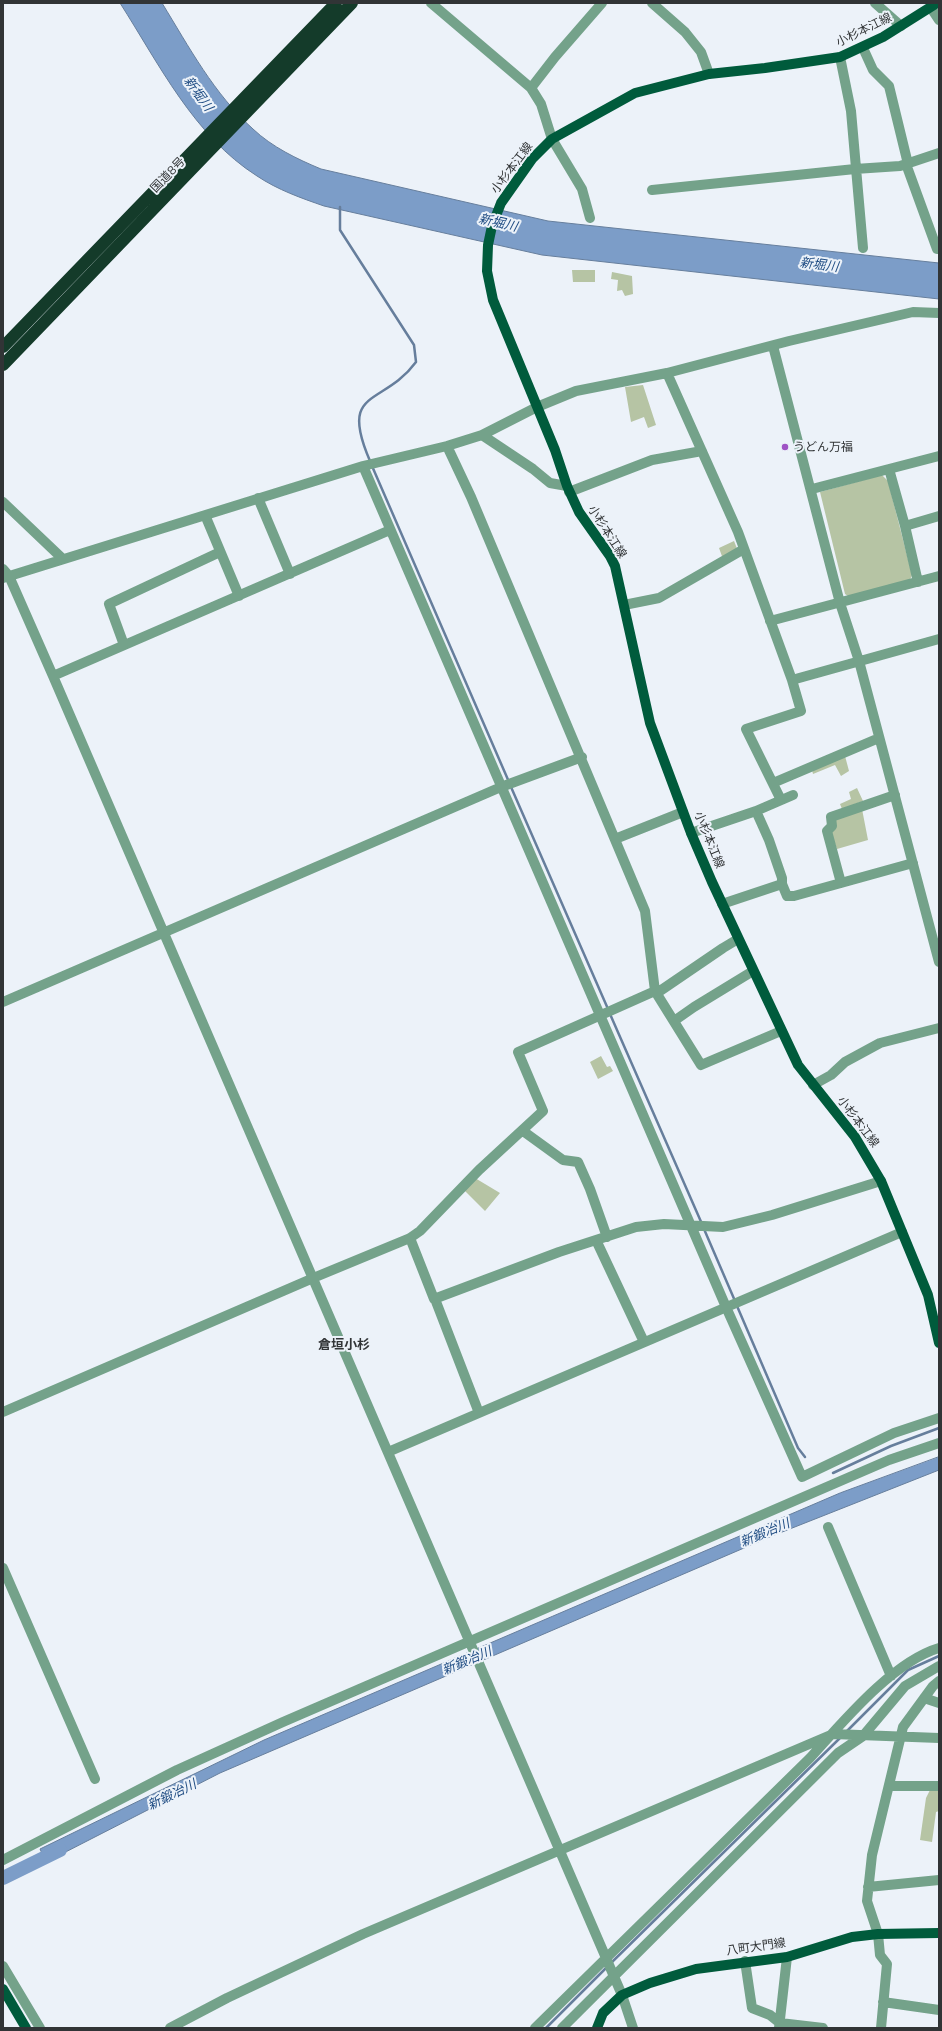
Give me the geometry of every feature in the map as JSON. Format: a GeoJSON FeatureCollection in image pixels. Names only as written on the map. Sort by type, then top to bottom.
{"type":"FeatureCollection","features":[{"type":"Feature","properties":{"kind":"highway","name":"国道8号"},"geometry":{"type":"LineString","coordinates":[[3,365],[257,93],[336,3]]}},
{"type":"Feature","properties":{"kind":"highway","name":"国道8号"},"geometry":{"type":"LineString","coordinates":[[257,93],[352,3]]}},
{"type":"Feature","properties":{"kind":"highway","name":"国道8号"},"geometry":{"type":"LineString","coordinates":[[3,348],[199,154]]}},
{"type":"Feature","properties":{"kind":"main road","name":"小杉本江線"},"geometry":{"type":"LineString","coordinates":[[934,5],[864,48],[840,57],[765,68],[709,74],[635,93],[552,139],[532,160],[499,208],[488,245],[488,271],[494,300],[555,450],[568,489],[578,512],[610,556],[618,574],[650,723],[691,833],[738,939],[798,1065],[854,1137],[881,1181],[928,1295],[939,1343]]}},
{"type":"Feature","properties":{"kind":"main road","name":"八町大門線"},"geometry":{"type":"LineString","coordinates":[[597,2028],[603,2014],[622,1995],[650,1983],[696,1969],[787,1957],[852,1937],[878,1934],[939,1933]]}},
{"type":"Feature","properties":{"kind":"main road"},"geometry":{"type":"LineString","coordinates":[[3,1989],[26,2028]]}},
{"type":"Feature","properties":{"kind":"street"},"geometry":{"type":"LineString","coordinates":[[431,3],[531,88],[541,104],[552,139],[582,189],[590,218]]}},
{"type":"Feature","properties":{"kind":"street"},"geometry":{"type":"LineString","coordinates":[[531,88],[555,57],[602,3]]}},
{"type":"Feature","properties":{"kind":"street"},"geometry":{"type":"LineString","coordinates":[[652,3],[685,32],[701,52],[709,74]]}},
{"type":"Feature","properties":{"kind":"street"},"geometry":{"type":"LineString","coordinates":[[875,3],[901,26]]}},
{"type":"Feature","properties":{"kind":"street"},"geometry":{"type":"LineString","coordinates":[[934,5],[939,20]]}},
{"type":"Feature","properties":{"kind":"street"},"geometry":{"type":"LineString","coordinates":[[864,48],[873,70],[889,86],[907,164],[937,249]]}},
{"type":"Feature","properties":{"kind":"street"},"geometry":{"type":"LineString","coordinates":[[840,57],[851,111],[863,248]]}},
{"type":"Feature","properties":{"kind":"street"},"geometry":{"type":"LineString","coordinates":[[652,190],[856,169],[900,166],[939,153]]}},
{"type":"Feature","properties":{"kind":"street"},"geometry":{"type":"LineString","coordinates":[[633,2028],[622,1995],[560,1850],[53,676],[5,574],[63,559],[363,466],[447,446],[482,435],[537,407],[576,391],[667,372],[913,312],[939,313]]}},
{"type":"Feature","properties":{"kind":"street"},"geometry":{"type":"LineString","coordinates":[[774,346],[812,489],[840,603],[859,661],[939,962]]}},
{"type":"Feature","properties":{"kind":"street"},"geometry":{"type":"LineString","coordinates":[[667,372],[744,549],[792,680],[801,711],[746,729],[781,800]]}},
{"type":"Feature","properties":{"kind":"street"},"geometry":{"type":"LineString","coordinates":[[482,435],[533,469],[550,483],[568,489],[652,460],[702,451]]}},
{"type":"Feature","properties":{"kind":"street"},"geometry":{"type":"LineString","coordinates":[[447,446],[471,497],[582,757],[645,911],[656,992],[701,1065],[781,1031]]}},
{"type":"Feature","properties":{"kind":"street"},"geometry":{"type":"LineString","coordinates":[[812,489],[939,456]]}},
{"type":"Feature","properties":{"kind":"street"},"geometry":{"type":"LineString","coordinates":[[363,466],[726,1307],[802,1476],[894,1433],[939,1418]]}},
{"type":"Feature","properties":{"kind":"street"},"geometry":{"type":"LineString","coordinates":[[889,469],[905,526],[918,582]]}},
{"type":"Feature","properties":{"kind":"street"},"geometry":{"type":"LineString","coordinates":[[258,498],[290,574]]}},
{"type":"Feature","properties":{"kind":"street"},"geometry":{"type":"LineString","coordinates":[[3,502],[63,559]]}},
{"type":"Feature","properties":{"kind":"street"},"geometry":{"type":"LineString","coordinates":[[205,515],[239,596]]}},
{"type":"Feature","properties":{"kind":"street"},"geometry":{"type":"LineString","coordinates":[[905,526],[939,516]]}},
{"type":"Feature","properties":{"kind":"street"},"geometry":{"type":"LineString","coordinates":[[53,676],[390,530]]}},
{"type":"Feature","properties":{"kind":"street"},"geometry":{"type":"LineString","coordinates":[[624,605],[658,598],[744,549]]}},
{"type":"Feature","properties":{"kind":"street"},"geometry":{"type":"LineString","coordinates":[[124,644],[109,604],[220,552]]}},
{"type":"Feature","properties":{"kind":"street"},"geometry":{"type":"LineString","coordinates":[[770,621],[939,576]]}},
{"type":"Feature","properties":{"kind":"street"},"geometry":{"type":"LineString","coordinates":[[792,680],[939,639]]}},
{"type":"Feature","properties":{"kind":"street"},"geometry":{"type":"LineString","coordinates":[[773,783],[879,738]]}},
{"type":"Feature","properties":{"kind":"street"},"geometry":{"type":"LineString","coordinates":[[3,1002],[501,787],[582,757]]}},
{"type":"Feature","properties":{"kind":"street"},"geometry":{"type":"LineString","coordinates":[[691,833],[756,811],[793,795]]}},
{"type":"Feature","properties":{"kind":"street"},"geometry":{"type":"LineString","coordinates":[[841,884],[827,831],[832,826],[831,817],[895,796]]}},
{"type":"Feature","properties":{"kind":"street"},"geometry":{"type":"LineString","coordinates":[[756,811],[769,840],[787,896],[794,896],[841,884],[913,863]]}},
{"type":"Feature","properties":{"kind":"street"},"geometry":{"type":"LineString","coordinates":[[615,839],[683,812]]}},
{"type":"Feature","properties":{"kind":"street"},"geometry":{"type":"LineString","coordinates":[[722,904],[782,884]]}},
{"type":"Feature","properties":{"kind":"street"},"geometry":{"type":"LineString","coordinates":[[3,1412],[313,1278],[410,1238],[420,1230],[479,1170],[543,1111],[518,1052],[656,992],[738,939]]}},
{"type":"Feature","properties":{"kind":"street"},"geometry":{"type":"LineString","coordinates":[[674,1022],[694,1007],[753,971]]}},
{"type":"Feature","properties":{"kind":"street"},"geometry":{"type":"LineString","coordinates":[[813,1085],[831,1075],[845,1062],[880,1043],[939,1028]]}},
{"type":"Feature","properties":{"kind":"street"},"geometry":{"type":"LineString","coordinates":[[522,1131],[563,1160],[578,1162],[590,1189],[607,1236]]}},
{"type":"Feature","properties":{"kind":"street"},"geometry":{"type":"LineString","coordinates":[[435,1299],[559,1252],[636,1227],[664,1224],[722,1227],[772,1215],[881,1181]]}},
{"type":"Feature","properties":{"kind":"street"},"geometry":{"type":"LineString","coordinates":[[388,1452],[902,1232]]}},
{"type":"Feature","properties":{"kind":"street"},"geometry":{"type":"LineString","coordinates":[[410,1238],[479,1413]]}},
{"type":"Feature","properties":{"kind":"street"},"geometry":{"type":"LineString","coordinates":[[596,1240],[644,1342]]}},
{"type":"Feature","properties":{"kind":"street"},"geometry":{"type":"LineString","coordinates":[[3,1860],[177,1770],[471,1644],[889,1460],[939,1443]]}},
{"type":"Feature","properties":{"kind":"street"},"geometry":{"type":"LineString","coordinates":[[828,1527],[891,1676]]}},
{"type":"Feature","properties":{"kind":"street"},"geometry":{"type":"LineString","coordinates":[[3,1568],[95,1779]]}},
{"type":"Feature","properties":{"kind":"street"},"geometry":{"type":"LineString","coordinates":[[535,2028],[810,1758],[891,1676],[917,1658],[939,1648]]}},
{"type":"Feature","properties":{"kind":"street"},"geometry":{"type":"LineString","coordinates":[[562,2028],[838,1753],[863,1736],[905,1686],[939,1666]]}},
{"type":"Feature","properties":{"kind":"street"},"geometry":{"type":"LineString","coordinates":[[881,2028],[886,1964],[880,1956],[878,1934],[867,1901],[872,1855],[903,1727],[924,1698],[939,1681]]}},
{"type":"Feature","properties":{"kind":"street"},"geometry":{"type":"LineString","coordinates":[[924,1698],[939,1703]]}},
{"type":"Feature","properties":{"kind":"street"},"geometry":{"type":"LineString","coordinates":[[170,2028],[227,1998],[363,1934],[833,1734],[939,1738]]}},
{"type":"Feature","properties":{"kind":"street"},"geometry":{"type":"LineString","coordinates":[[889,1786],[939,1786]]}},
{"type":"Feature","properties":{"kind":"street"},"geometry":{"type":"LineString","coordinates":[[868,1887],[939,1880]]}},
{"type":"Feature","properties":{"kind":"street"},"geometry":{"type":"LineString","coordinates":[[780,2026],[787,1957]]}},
{"type":"Feature","properties":{"kind":"street"},"geometry":{"type":"LineString","coordinates":[[745,1962],[752,2008],[770,2015],[780,2026],[823,2028]]}},
{"type":"Feature","properties":{"kind":"street"},"geometry":{"type":"LineString","coordinates":[[3,1966],[40,2028]]}},
{"type":"Feature","properties":{"kind":"street"},"geometry":{"type":"LineString","coordinates":[[883,2002],[939,2010]]}},
{"type":"Feature","properties":{"kind":"green space"},"geometry":{"type":"Polygon","coordinates":[[[572,270],[595,270],[595,282],[573,282],[572,270]]]}},
{"type":"Feature","properties":{"kind":"green space"},"geometry":{"type":"Polygon","coordinates":[[[612,272],[632,276],[633,294],[625,296],[622,290],[617,291],[618,280],[611,279],[612,272]]]}},
{"type":"Feature","properties":{"kind":"green space"},"geometry":{"type":"Polygon","coordinates":[[[643,385],[656,425],[648,428],[644,417],[631,422],[625,387],[643,385]]]}},
{"type":"Feature","properties":{"kind":"green space"},"geometry":{"type":"Polygon","coordinates":[[[882,475],[888,481],[912,575],[910,580],[848,596],[845,594],[820,492],[882,475]]]}},
{"type":"Feature","properties":{"kind":"green space"},"geometry":{"type":"Polygon","coordinates":[[[734,541],[738,551],[723,559],[719,548],[734,541]]]}},
{"type":"Feature","properties":{"kind":"green space"},"geometry":{"type":"Polygon","coordinates":[[[845,756],[849,771],[841,776],[835,765],[813,774],[812,770],[845,756]]]}},
{"type":"Feature","properties":{"kind":"green space"},"geometry":{"type":"Polygon","coordinates":[[[857,788],[863,801],[842,809],[840,804],[851,799],[849,792],[857,788]]]}},
{"type":"Feature","properties":{"kind":"green space"},"geometry":{"type":"Polygon","coordinates":[[[862,809],[868,840],[837,849],[830,831],[833,819],[862,809]]]}},
{"type":"Feature","properties":{"kind":"green space"},"geometry":{"type":"Polygon","coordinates":[[[601,1056],[607,1067],[610,1066],[613,1071],[598,1079],[590,1062],[601,1056]]]}},
{"type":"Feature","properties":{"kind":"green space"},"geometry":{"type":"Polygon","coordinates":[[[475,1178],[500,1193],[485,1211],[464,1190],[475,1178]]]}},
{"type":"Feature","properties":{"kind":"green space"},"geometry":{"type":"Polygon","coordinates":[[[930,1790],[939,1791],[939,1811],[936,1812],[932,1842],[920,1840],[926,1798],[930,1790]]]}},
{"type":"Feature","properties":{"kind":"water","name":"新堀川"},"geometry":{"type":"Polygon","coordinates":[[[120,3],[162,3],[192,53],[214,85],[239,115],[260,135],[277,147],[294,157],[321,169],[548,221],[939,263],[939,299],[542,255],[324,206],[307,200],[281,190],[257,176],[235,160],[214,141],[196,120],[164,74],[120,3]]]}},
{"type":"Feature","properties":{"kind":"water"},"geometry":{"type":"Polygon","coordinates":[[[939,1457],[939,1470],[772,1536],[220,1773],[46,1862],[40,1849],[264,1740],[840,1493],[939,1457]]]}},
{"type":"Feature","properties":{"kind":"waterway"},"geometry":{"type":"LineString","coordinates":[[340,207],[340,230],[414,345],[416,362],[403,376],[369,401],[362,409],[359,421],[361,437],[370,461]]}},
{"type":"Feature","properties":{"kind":"waterway"},"geometry":{"type":"LineString","coordinates":[[372,466],[509,782]]}},
{"type":"Feature","properties":{"kind":"waterway"},"geometry":{"type":"LineString","coordinates":[[511,787],[608,1009]]}},
{"type":"Feature","properties":{"kind":"waterway"},"geometry":{"type":"LineString","coordinates":[[610,1014],[702,1224]]}},
{"type":"Feature","properties":{"kind":"waterway"},"geometry":{"type":"LineString","coordinates":[[704,1229],[735,1301]]}},
{"type":"Feature","properties":{"kind":"waterway"},"geometry":{"type":"LineString","coordinates":[[737,1306],[798,1448],[805,1457]]}},
{"type":"Feature","properties":{"kind":"waterway"},"geometry":{"type":"LineString","coordinates":[[833,1473],[891,1446],[939,1428]]}},
{"type":"Feature","properties":{"kind":"waterway"},"geometry":{"type":"LineString","coordinates":[[847,1731],[908,1670],[939,1656]]}},
{"type":"Feature","properties":{"kind":"waterway"},"geometry":{"type":"LineString","coordinates":[[611,1963],[840,1738]]}},
{"type":"Feature","properties":{"kind":"waterway","name":"新鍛冶川"},"geometry":{"type":"LineString","coordinates":[[3,1878],[60,1850]]}},
{"type":"Feature","properties":{"kind":"waterway"},"geometry":{"type":"LineString","coordinates":[[546,2028],[606,1968]]}},
{"type":"Feature","properties":{"kind":"place","name":"うどん万福"},"geometry":{"type":"Point","coordinates":[785,447]}},
{"type":"Feature","properties":{"kind":"district","name":"倉垣小杉"},"geometry":{"type":"Point","coordinates":[344,1345]}}]}
